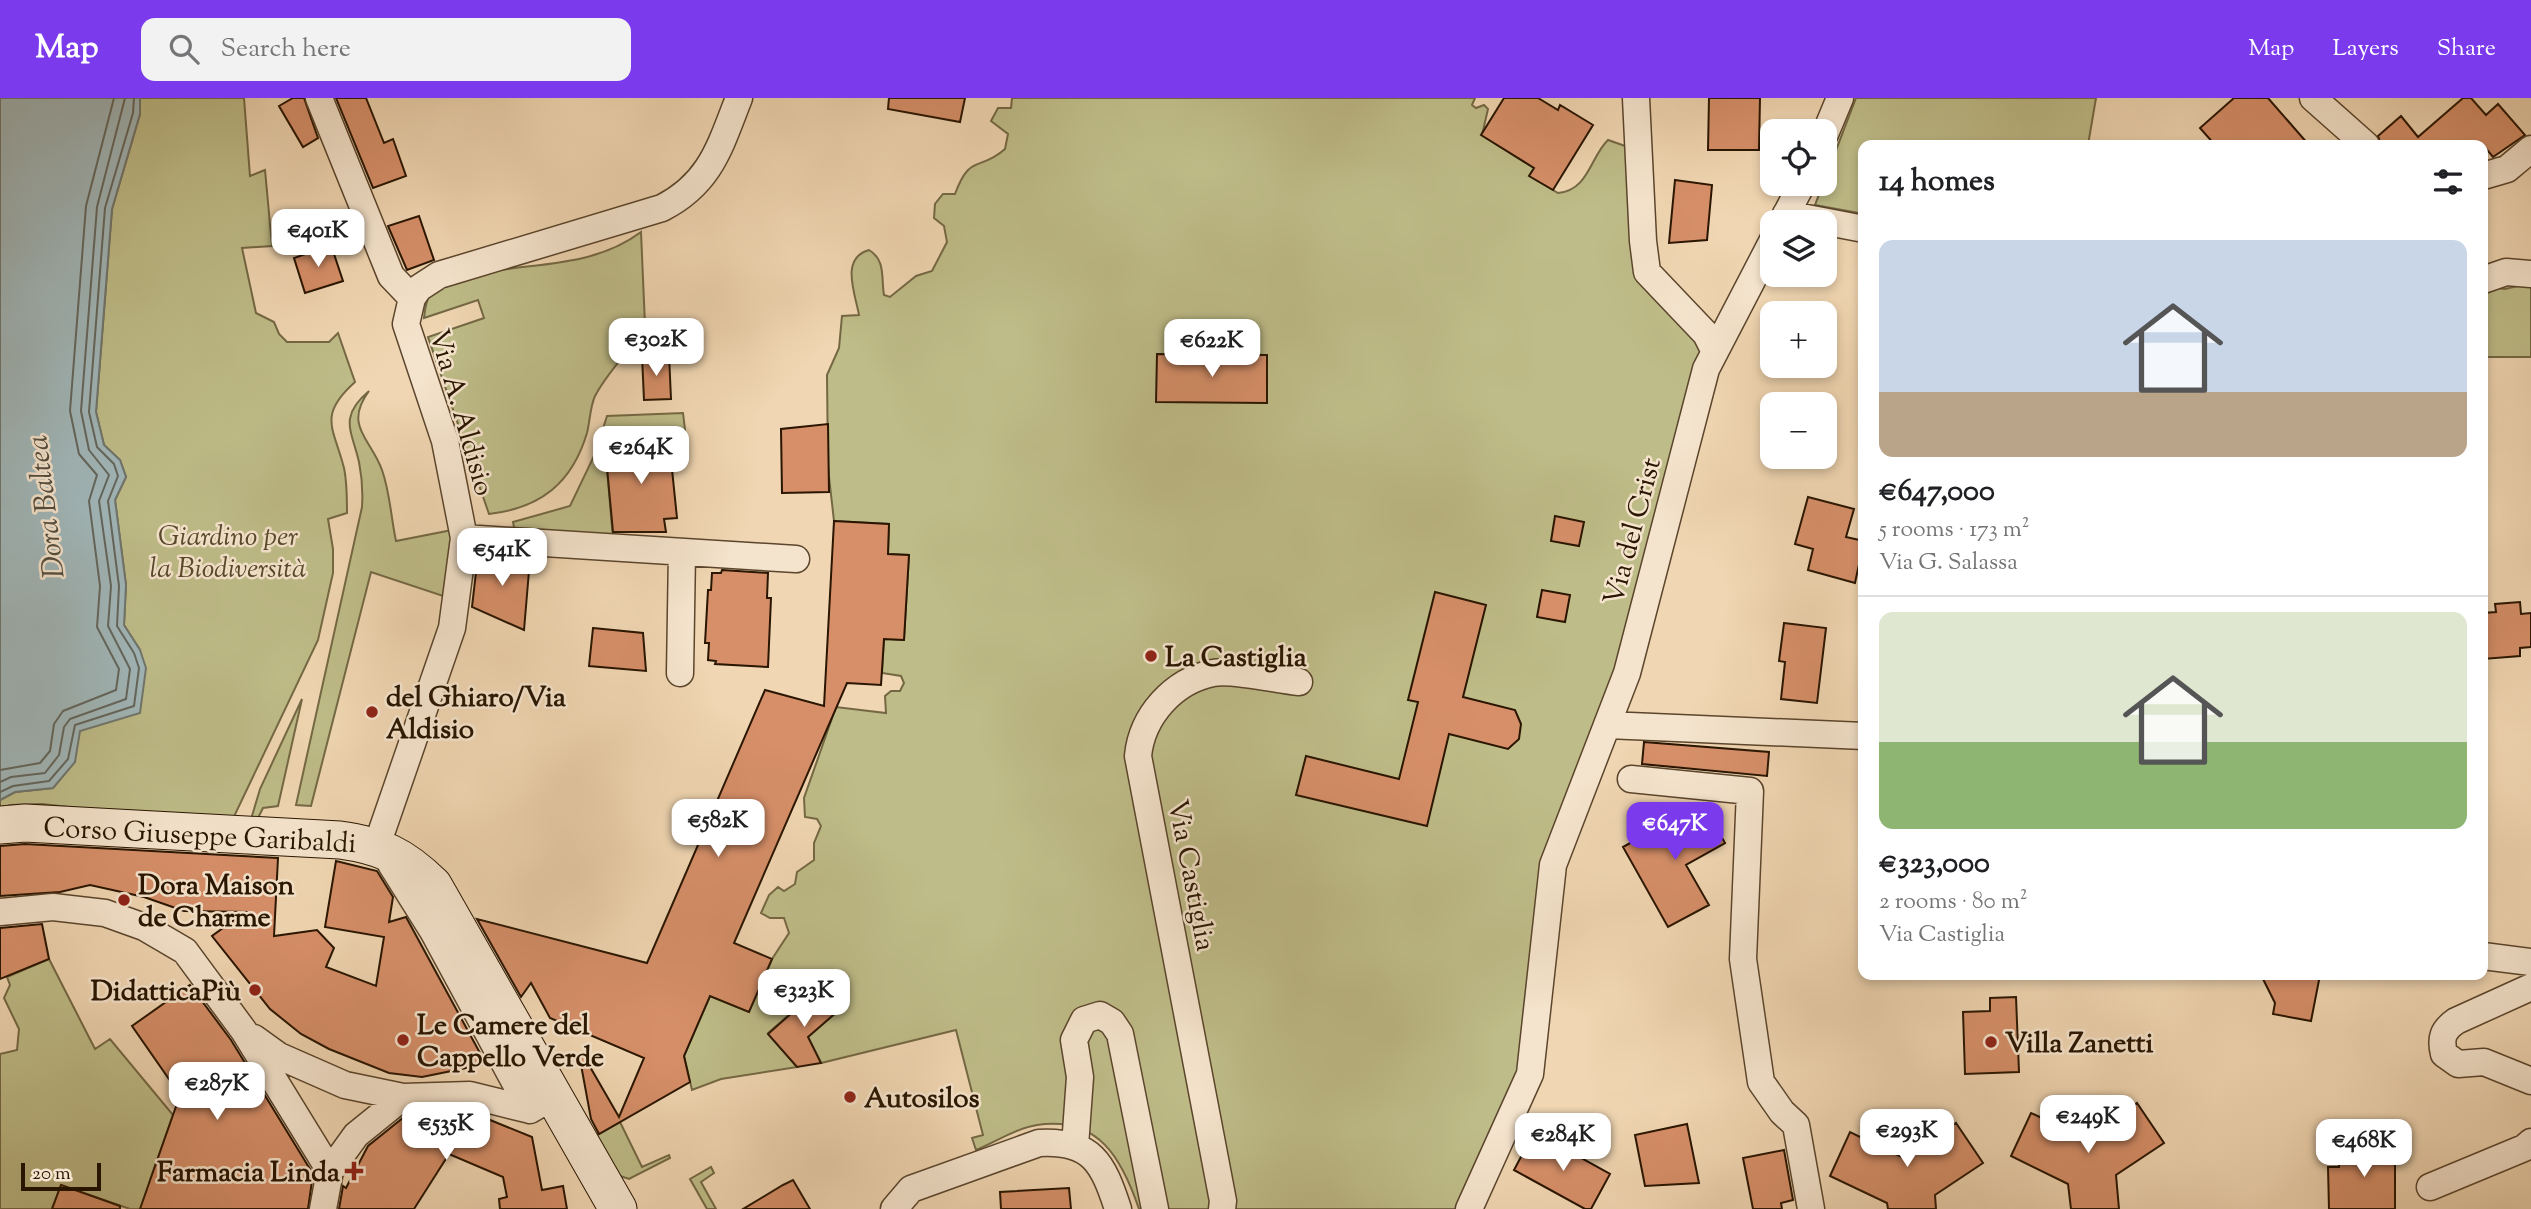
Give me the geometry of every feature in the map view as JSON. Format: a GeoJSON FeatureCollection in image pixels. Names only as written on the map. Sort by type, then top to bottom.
{"type":"FeatureCollection","features":[{"type":"Feature","properties":{"kind":"main road","name":"Corso Giuseppe Garibaldi"},"geometry":{"type":"LineString","coordinates":[[0,825],[25,823],[317,838],[384,854],[415,867],[433,885],[482,967],[541,1103],[618,1209]]}},
{"type":"Feature","properties":{"kind":"street"},"geometry":{"type":"LineString","coordinates":[[319,98],[391,276],[412,298]]}},
{"type":"Feature","properties":{"kind":"street","name":"Via A. Aldisio"},"geometry":{"type":"LineString","coordinates":[[384,854],[452,628],[464,538],[445,441],[406,324],[412,298],[419,288],[439,275],[662,208],[682,197],[704,177],[739,98]]}},
{"type":"Feature","properties":{"kind":"street"},"geometry":{"type":"LineString","coordinates":[[1636,98],[1647,272],[1706,334],[1715,352]]}},
{"type":"Feature","properties":{"kind":"street"},"geometry":{"type":"LineString","coordinates":[[1831,119],[1840,98]]}},
{"type":"Feature","properties":{"kind":"street"},"geometry":{"type":"LineString","coordinates":[[2314,98],[2360,140]]}},
{"type":"Feature","properties":{"kind":"street"},"geometry":{"type":"LineString","coordinates":[[2488,175],[2507,169],[2531,149]]}},
{"type":"Feature","properties":{"kind":"street"},"geometry":{"type":"LineString","coordinates":[[1837,225],[1858,228]]}},
{"type":"Feature","properties":{"kind":"street","name":"Via del Crist"},"geometry":{"type":"LineString","coordinates":[[1607,725],[1627,673],[1706,369],[1760,265]]}},
{"type":"Feature","properties":{"kind":"street"},"geometry":{"type":"LineString","coordinates":[[2488,279],[2506,272],[2531,274]]}},
{"type":"Feature","properties":{"kind":"street","name":"Via A. Aldisio"},"geometry":{"type":"LineString","coordinates":[[464,538],[796,559]]}},
{"type":"Feature","properties":{"kind":"street"},"geometry":{"type":"LineString","coordinates":[[680,673],[682,552]]}},
{"type":"Feature","properties":{"kind":"street","name":"Via Castiglia"},"geometry":{"type":"LineString","coordinates":[[1222,1209],[1223,1201],[1138,756],[1140,740],[1168,694],[1214,672],[1299,682]]}},
{"type":"Feature","properties":{"kind":"street"},"geometry":{"type":"LineString","coordinates":[[1469,1209],[1530,1074],[1553,865],[1607,725],[1858,736]]}},
{"type":"Feature","properties":{"kind":"street"},"geometry":{"type":"LineString","coordinates":[[1631,779],[1750,791],[1743,959],[1761,1082],[1782,1112],[1796,1125],[1811,1209]]}},
{"type":"Feature","properties":{"kind":"street"},"geometry":{"type":"LineString","coordinates":[[0,912],[53,907],[105,913],[144,927],[185,951],[244,1031],[330,1171]]}},
{"type":"Feature","properties":{"kind":"street"},"geometry":{"type":"LineString","coordinates":[[2488,957],[2531,962]]}},
{"type":"Feature","properties":{"kind":"street"},"geometry":{"type":"LineString","coordinates":[[2531,987],[2456,1020],[2446,1028],[2441,1042],[2444,1054],[2458,1063],[2484,1062],[2531,1081]]}},
{"type":"Feature","properties":{"kind":"street"},"geometry":{"type":"LineString","coordinates":[[1075,1146],[1080,1077],[1074,1040],[1084,1020],[1100,1015],[1112,1022],[1120,1034],[1155,1209]]}},
{"type":"Feature","properties":{"kind":"street"},"geometry":{"type":"LineString","coordinates":[[244,1031],[279,1056],[345,1085],[403,1097],[470,1095],[541,1103]]}},
{"type":"Feature","properties":{"kind":"street"},"geometry":{"type":"LineString","coordinates":[[323,1209],[330,1171],[356,1135],[403,1097]]}},
{"type":"Feature","properties":{"kind":"street"},"geometry":{"type":"LineString","coordinates":[[894,1209],[911,1189],[1039,1143],[1061,1142],[1083,1148],[1100,1163],[1118,1209]]}},
{"type":"Feature","properties":{"kind":"street"},"geometry":{"type":"LineString","coordinates":[[2430,1186],[2524,1148],[2531,1142]]}},
{"type":"Feature","properties":{"kind":"green space","name":"Giardino per la Biodiversità"},"geometry":{"type":"Polygon","coordinates":[[[140,98],[244,98],[250,176],[265,170],[272,246],[242,248],[256,313],[274,322],[279,334],[287,342],[329,342],[338,333],[355,382],[343,394],[332,414],[333,432],[345,473],[347,513],[328,519],[333,549],[333,573],[318,640],[230,825],[42,804],[10,805],[0,809],[0,800],[15,792],[53,788],[74,762],[79,731],[140,650],[124,625],[126,585],[115,500],[126,477],[120,460],[104,445],[96,412],[112,209],[140,114],[140,98]]]}},
{"type":"Feature","properties":{"kind":"green space","name":"La Castiglia"},"geometry":{"type":"Polygon","coordinates":[[[1012,98],[1475,98],[1472,105],[1476,108],[1484,105],[1488,109],[1482,135],[1534,168],[1530,176],[1558,193],[1568,191],[1583,179],[1608,140],[1628,147],[1632,245],[1704,337],[1622,672],[1548,865],[1524,1071],[1457,1209],[1139,1209],[1116,1158],[1092,1134],[1077,1127],[1037,1125],[1014,1132],[976,1150],[972,1138],[983,1135],[956,1030],[821,1063],[808,1037],[839,1010],[820,988],[768,1033],[797,1067],[721,1079],[692,1090],[684,1056],[710,996],[749,1012],[772,959],[789,933],[784,918],[770,918],[761,913],[769,895],[778,887],[784,891],[795,884],[797,872],[814,860],[814,843],[821,826],[817,819],[805,817],[804,798],[836,707],[886,713],[885,696],[891,691],[900,691],[904,683],[901,676],[882,673],[884,639],[904,640],[909,555],[888,554],[889,524],[834,521],[828,468],[827,375],[839,348],[842,316],[859,315],[852,268],[860,254],[869,250],[878,259],[882,270],[884,295],[890,297],[916,276],[932,271],[947,242],[944,226],[934,218],[935,204],[943,194],[955,194],[960,181],[971,168],[1005,149],[1008,134],[991,121],[998,108],[1011,108],[1012,98]]]}},
{"type":"Feature","properties":{"kind":"green space"},"geometry":{"type":"Polygon","coordinates":[[[1856,98],[2096,98],[2089,140],[1858,140],[1858,213],[1815,205],[1818,196],[1837,196],[1837,148],[1856,98]]]}},
{"type":"Feature","properties":{"kind":"green space"},"geometry":{"type":"Polygon","coordinates":[[[641,232],[645,325],[595,396],[587,433],[573,466],[552,490],[539,499],[508,511],[489,514],[428,337],[484,318],[478,300],[424,318],[430,294],[439,284],[450,281],[492,271],[558,263],[601,253],[641,232]]]}},
{"type":"Feature","properties":{"kind":"green space"},"geometry":{"type":"Polygon","coordinates":[[[2531,283],[2531,357],[2488,357],[2488,288],[2505,289],[2531,283]]]}},
{"type":"Feature","properties":{"kind":"green space"},"geometry":{"type":"Polygon","coordinates":[[[369,391],[362,403],[359,423],[385,478],[396,541],[452,530],[446,597],[371,572],[311,806],[296,805],[362,507],[361,473],[351,433],[350,417],[359,400],[369,391]]]}},
{"type":"Feature","properties":{"kind":"green space"},"geometry":{"type":"Polygon","coordinates":[[[683,413],[686,438],[605,447],[613,538],[515,532],[513,522],[570,506],[595,454],[607,416],[683,413]]]}},
{"type":"Feature","properties":{"kind":"green space"},"geometry":{"type":"Polygon","coordinates":[[[302,699],[278,806],[263,808],[254,826],[249,826],[260,789],[302,699]]]}},
{"type":"Feature","properties":{"kind":"green space"},"geometry":{"type":"Polygon","coordinates":[[[49,959],[95,1049],[110,1039],[173,1115],[150,1180],[146,1209],[130,1209],[61,1185],[52,1209],[0,1209],[0,1054],[17,1050],[19,1029],[4,998],[10,985],[7,977],[49,959]]]}},
{"type":"Feature","properties":{"kind":"green space"},"geometry":{"type":"Polygon","coordinates":[[[620,1122],[642,1167],[669,1155],[670,1158],[629,1179],[611,1173],[594,1136],[620,1122]]]}},
{"type":"Feature","properties":{"kind":"green space"},"geometry":{"type":"Polygon","coordinates":[[[711,1167],[714,1173],[701,1182],[716,1209],[707,1209],[690,1179],[711,1167]]]}},
{"type":"Feature","properties":{"kind":"water","name":"Dora Baltea"},"geometry":{"type":"Polygon","coordinates":[[[0,98],[140,98],[140,114],[112,209],[96,412],[104,445],[120,460],[126,477],[115,500],[126,585],[124,625],[140,650],[146,668],[140,713],[80,731],[75,762],[53,788],[15,792],[0,800],[0,98]]]}},
{"type":"Feature","properties":{"kind":"building"},"geometry":{"type":"Polygon","coordinates":[[[293,98],[304,98],[318,138],[303,147],[279,106],[293,98]]]}},
{"type":"Feature","properties":{"kind":"building"},"geometry":{"type":"Polygon","coordinates":[[[336,98],[366,98],[384,143],[393,139],[406,176],[373,188],[336,98]]]}},
{"type":"Feature","properties":{"kind":"building"},"geometry":{"type":"Polygon","coordinates":[[[889,98],[965,98],[960,122],[888,109],[889,98]]]}},
{"type":"Feature","properties":{"kind":"building"},"geometry":{"type":"Polygon","coordinates":[[[1504,98],[1538,98],[1558,110],[1560,105],[1593,125],[1553,190],[1529,176],[1534,168],[1481,135],[1504,98]]]}},
{"type":"Feature","properties":{"kind":"building"},"geometry":{"type":"Polygon","coordinates":[[[1709,98],[1760,98],[1759,150],[1708,150],[1709,98]]]}},
{"type":"Feature","properties":{"kind":"building"},"geometry":{"type":"Polygon","coordinates":[[[2234,98],[2268,98],[2305,140],[2211,140],[2200,128],[2234,98]]]}},
{"type":"Feature","properties":{"kind":"building"},"geometry":{"type":"Polygon","coordinates":[[[2463,98],[2471,98],[2486,115],[2498,104],[2525,135],[2493,157],[2488,151],[2488,140],[2379,140],[2378,136],[2401,116],[2418,137],[2463,98]]]}},
{"type":"Feature","properties":{"kind":"building"},"geometry":{"type":"Polygon","coordinates":[[[1675,180],[1712,185],[1707,240],[1669,243],[1675,180]]]}},
{"type":"Feature","properties":{"kind":"building"},"geometry":{"type":"Polygon","coordinates":[[[419,216],[434,260],[407,270],[388,226],[419,216]]]}},
{"type":"Feature","properties":{"kind":"building"},"geometry":{"type":"Polygon","coordinates":[[[331,245],[343,281],[305,293],[294,258],[331,245]]]}},
{"type":"Feature","properties":{"kind":"building"},"geometry":{"type":"Polygon","coordinates":[[[1157,354],[1267,355],[1267,403],[1156,402],[1157,354]]]}},
{"type":"Feature","properties":{"kind":"building"},"geometry":{"type":"Polygon","coordinates":[[[669,355],[671,399],[644,400],[642,356],[669,355]]]}},
{"type":"Feature","properties":{"kind":"building"},"geometry":{"type":"Polygon","coordinates":[[[828,424],[829,492],[782,493],[781,429],[828,424]]]}},
{"type":"Feature","properties":{"kind":"building"},"geometry":{"type":"Polygon","coordinates":[[[669,440],[677,518],[664,519],[666,532],[613,532],[605,446],[669,440]]]}},
{"type":"Feature","properties":{"kind":"building"},"geometry":{"type":"Polygon","coordinates":[[[1808,497],[1854,509],[1846,537],[1858,540],[1855,583],[1808,570],[1813,549],[1795,544],[1808,497]]]}},
{"type":"Feature","properties":{"kind":"building"},"geometry":{"type":"Polygon","coordinates":[[[1555,516],[1584,522],[1579,546],[1551,541],[1555,516]]]}},
{"type":"Feature","properties":{"kind":"building"},"geometry":{"type":"Polygon","coordinates":[[[834,521],[889,524],[888,554],[909,555],[904,640],[884,639],[881,685],[847,683],[734,943],[772,959],[749,1012],[710,996],[684,1056],[690,1082],[599,1134],[591,1119],[579,1054],[582,1053],[619,1117],[644,1058],[550,1018],[531,983],[521,997],[477,919],[647,963],[765,690],[824,706],[834,521]]]}},
{"type":"Feature","properties":{"kind":"building"},"geometry":{"type":"Polygon","coordinates":[[[478,555],[530,559],[524,630],[472,607],[478,555]]]}},
{"type":"Feature","properties":{"kind":"building"},"geometry":{"type":"Polygon","coordinates":[[[722,570],[768,573],[767,598],[771,598],[768,667],[715,664],[716,661],[708,660],[709,643],[705,643],[708,590],[711,590],[712,573],[721,573],[722,570]]]}},
{"type":"Feature","properties":{"kind":"building"},"geometry":{"type":"Polygon","coordinates":[[[1542,590],[1570,595],[1565,622],[1537,617],[1542,590]]]}},
{"type":"Feature","properties":{"kind":"building"},"geometry":{"type":"Polygon","coordinates":[[[1435,592],[1486,605],[1463,697],[1515,710],[1521,724],[1519,739],[1508,749],[1449,734],[1427,826],[1296,795],[1306,756],[1399,779],[1418,702],[1408,700],[1435,592]]]}},
{"type":"Feature","properties":{"kind":"building"},"geometry":{"type":"Polygon","coordinates":[[[2520,602],[2521,614],[2531,613],[2531,647],[2520,648],[2520,656],[2488,659],[2488,613],[2496,612],[2495,604],[2520,602]]]}},
{"type":"Feature","properties":{"kind":"building"},"geometry":{"type":"Polygon","coordinates":[[[1784,623],[1826,628],[1817,703],[1781,699],[1785,662],[1779,661],[1784,623]]]}},
{"type":"Feature","properties":{"kind":"building"},"geometry":{"type":"Polygon","coordinates":[[[593,628],[643,633],[646,671],[589,666],[593,628]]]}},
{"type":"Feature","properties":{"kind":"building"},"geometry":{"type":"Polygon","coordinates":[[[1644,742],[1769,752],[1767,776],[1642,764],[1644,742]]]}},
{"type":"Feature","properties":{"kind":"building"},"geometry":{"type":"Polygon","coordinates":[[[1703,803],[1725,843],[1686,865],[1709,905],[1668,927],[1623,847],[1703,803]]]}},
{"type":"Feature","properties":{"kind":"building"},"geometry":{"type":"Polygon","coordinates":[[[25,844],[278,858],[274,936],[317,930],[334,948],[326,967],[376,986],[384,937],[325,927],[336,861],[377,871],[393,897],[389,922],[406,917],[486,1064],[422,1077],[389,1073],[329,1049],[301,1034],[270,1009],[212,936],[245,912],[184,911],[144,897],[90,885],[60,892],[0,896],[0,846],[25,844]]]}},
{"type":"Feature","properties":{"kind":"building"},"geometry":{"type":"Polygon","coordinates":[[[42,924],[49,959],[0,979],[0,928],[42,924]]]}},
{"type":"Feature","properties":{"kind":"building"},"geometry":{"type":"Polygon","coordinates":[[[2264,980],[2319,980],[2311,1021],[2273,1014],[2275,1003],[2264,980]]]}},
{"type":"Feature","properties":{"kind":"building"},"geometry":{"type":"Polygon","coordinates":[[[190,985],[231,1040],[313,1174],[308,1209],[140,1209],[180,1095],[132,1026],[190,985]]]}},
{"type":"Feature","properties":{"kind":"building"},"geometry":{"type":"Polygon","coordinates":[[[820,988],[839,1010],[808,1037],[821,1063],[797,1067],[768,1034],[820,988]]]}},
{"type":"Feature","properties":{"kind":"building","name":"Villa Zanetti"},"geometry":{"type":"Polygon","coordinates":[[[2016,997],[2019,1072],[1965,1074],[1963,1012],[1990,1011],[1990,998],[2016,997]]]}},
{"type":"Feature","properties":{"kind":"building"},"geometry":{"type":"Polygon","coordinates":[[[2137,1103],[2164,1143],[2116,1175],[2119,1209],[2071,1209],[2068,1184],[2011,1156],[2031,1113],[2085,1138],[2137,1103]]]}},
{"type":"Feature","properties":{"kind":"building"},"geometry":{"type":"Polygon","coordinates":[[[468,1111],[532,1137],[542,1190],[563,1186],[567,1209],[500,1209],[499,1199],[507,1197],[503,1177],[449,1154],[414,1209],[339,1209],[343,1186],[346,1188],[368,1146],[409,1113],[468,1111]]]}},
{"type":"Feature","properties":{"kind":"building"},"geometry":{"type":"Polygon","coordinates":[[[1956,1123],[1983,1163],[1935,1195],[1936,1209],[1888,1209],[1887,1203],[1830,1176],[1850,1132],[1904,1158],[1956,1123]]]}},
{"type":"Feature","properties":{"kind":"building"},"geometry":{"type":"Polygon","coordinates":[[[1687,1124],[1699,1183],[1645,1186],[1635,1135],[1687,1124]]]}},
{"type":"Feature","properties":{"kind":"building"},"geometry":{"type":"Polygon","coordinates":[[[1531,1138],[1551,1149],[1554,1143],[1610,1174],[1591,1209],[1585,1209],[1514,1170],[1531,1138]]]}},
{"type":"Feature","properties":{"kind":"building"},"geometry":{"type":"Polygon","coordinates":[[[2395,1143],[2395,1209],[2329,1209],[2328,1167],[2339,1167],[2339,1153],[2366,1152],[2365,1144],[2395,1143]]]}},
{"type":"Feature","properties":{"kind":"building"},"geometry":{"type":"Polygon","coordinates":[[[1784,1150],[1793,1200],[1781,1203],[1782,1209],[1753,1209],[1743,1158],[1784,1150]]]}},
{"type":"Feature","properties":{"kind":"building"},"geometry":{"type":"Polygon","coordinates":[[[793,1180],[810,1209],[743,1209],[783,1185],[793,1180]]]}},
{"type":"Feature","properties":{"kind":"building"},"geometry":{"type":"Polygon","coordinates":[[[61,1185],[120,1206],[120,1209],[52,1209],[61,1185]]]}},
{"type":"Feature","properties":{"kind":"building"},"geometry":{"type":"Polygon","coordinates":[[[1069,1188],[1071,1209],[1001,1209],[1000,1192],[1069,1188]]]}},
{"type":"Feature","properties":{"kind":"place","name":"La Castiglia"},"geometry":{"type":"Point","coordinates":[1151,656]}},
{"type":"Feature","properties":{"kind":"place","name":"del Ghiaro/Via Aldisio"},"geometry":{"type":"Point","coordinates":[372,712]}},
{"type":"Feature","properties":{"kind":"place","name":"Dora Maison de Charme"},"geometry":{"type":"Point","coordinates":[124,900]}},
{"type":"Feature","properties":{"kind":"place","name":"DidatticaPiù"},"geometry":{"type":"Point","coordinates":[255,990]}},
{"type":"Feature","properties":{"kind":"place","name":"Le Camere del Cappello Verde"},"geometry":{"type":"Point","coordinates":[403,1040]}},
{"type":"Feature","properties":{"kind":"place","name":"Villa Zanetti"},"geometry":{"type":"Point","coordinates":[1991,1042]}},
{"type":"Feature","properties":{"kind":"place","name":"Autosilos"},"geometry":{"type":"Point","coordinates":[850,1097]}},
{"type":"Feature","properties":{"kind":"place","name":"Farmacia Linda"},"geometry":{"type":"Point","coordinates":[354,1171]}}]}
